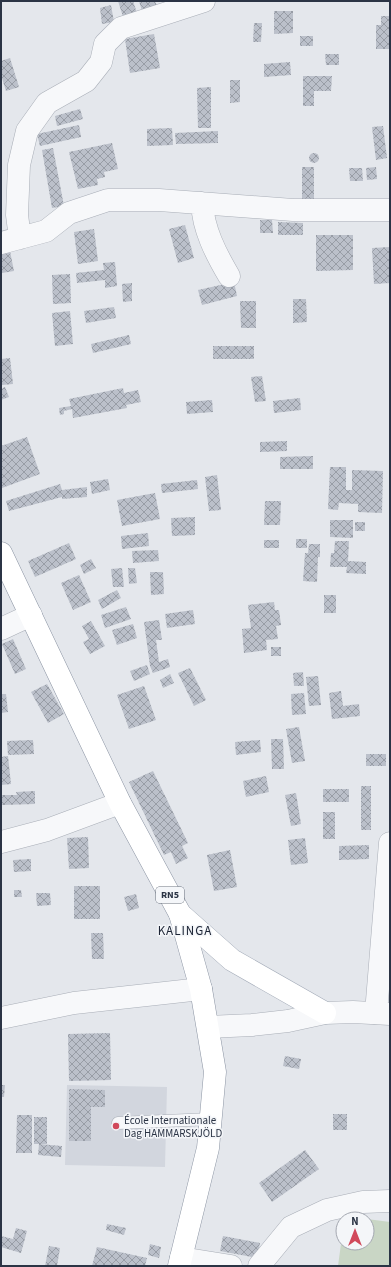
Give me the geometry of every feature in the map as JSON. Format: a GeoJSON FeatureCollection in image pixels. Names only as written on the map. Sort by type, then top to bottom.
{"type":"FeatureCollection","features":[{"type":"Feature","properties":{"kind":"main road","name":"RN5"},"geometry":{"type":"LineString","coordinates":[[1,553],[120,803],[180,914],[201,989],[216,1072],[208,1148],[180,1262]]}},
{"type":"Feature","properties":{"kind":"main road"},"geometry":{"type":"LineString","coordinates":[[180,914],[232,960],[325,1013]]}},
{"type":"Feature","properties":{"kind":"street"},"geometry":{"type":"LineString","coordinates":[[204,1],[121,28],[105,44],[101,62],[86,81],[47,103],[27,131],[20,165],[17,215],[10,240],[46,231],[70,213],[108,200],[137,199],[293,210],[390,210]]}},
{"type":"Feature","properties":{"kind":"street"},"geometry":{"type":"LineString","coordinates":[[202,203],[203,218],[219,259],[228,276]]}},
{"type":"Feature","properties":{"kind":"street"},"geometry":{"type":"LineString","coordinates":[[1,629],[31,615]]}},
{"type":"Feature","properties":{"kind":"street"},"geometry":{"type":"LineString","coordinates":[[1,842],[46,830],[120,803]]}},
{"type":"Feature","properties":{"kind":"street"},"geometry":{"type":"LineString","coordinates":[[208,1027],[252,1025],[288,1021],[325,1013],[383,1013],[390,843]]}},
{"type":"Feature","properties":{"kind":"street"},"geometry":{"type":"LineString","coordinates":[[1,1018],[74,1003],[201,989]]}},
{"type":"Feature","properties":{"kind":"street"},"geometry":{"type":"LineString","coordinates":[[259,1266],[290,1227],[327,1210],[363,1202],[390,1201]]}},
{"type":"Feature","properties":{"kind":"street"},"geometry":{"type":"LineString","coordinates":[[180,1262],[231,1266]]}},
{"type":"Feature","properties":{"kind":"lane"},"geometry":{"type":"LineString","coordinates":[[118,1123],[211,1120]]}},
{"type":"Feature","properties":{"kind":"shaded area","name":"École Internationale Dag HAMMARSKJÖLD"},"geometry":{"type":"Polygon","coordinates":[[[67,1085],[167,1087],[165,1167],[65,1165],[67,1085]]]}},
{"type":"Feature","properties":{"kind":"green space"},"geometry":{"type":"Polygon","coordinates":[[[375,1220],[390,1222],[390,1266],[338,1266],[340,1251],[375,1251],[375,1220]]]}},
{"type":"Feature","properties":{"kind":"building"},"geometry":{"type":"Polygon","coordinates":[[[118,1],[133,1],[138,16],[124,20],[118,1]]]}},
{"type":"Feature","properties":{"kind":"building"},"geometry":{"type":"Polygon","coordinates":[[[139,1],[155,1],[157,6],[142,11],[139,1]]]}},
{"type":"Feature","properties":{"kind":"building"},"geometry":{"type":"Polygon","coordinates":[[[111,5],[114,22],[102,24],[100,8],[111,5]]]}},
{"type":"Feature","properties":{"kind":"building"},"geometry":{"type":"Polygon","coordinates":[[[274,11],[293,11],[293,33],[274,34],[274,11]]]}},
{"type":"Feature","properties":{"kind":"building"},"geometry":{"type":"Polygon","coordinates":[[[381,16],[390,16],[390,49],[376,49],[376,25],[381,25],[381,16]]]}},
{"type":"Feature","properties":{"kind":"building"},"geometry":{"type":"Polygon","coordinates":[[[254,23],[262,23],[261,42],[253,42],[254,23]]]}},
{"type":"Feature","properties":{"kind":"building"},"geometry":{"type":"Polygon","coordinates":[[[154,34],[160,68],[130,73],[125,39],[154,34]]]}},
{"type":"Feature","properties":{"kind":"building"},"geometry":{"type":"Polygon","coordinates":[[[300,36],[313,36],[313,46],[300,46],[300,36]]]}},
{"type":"Feature","properties":{"kind":"building"},"geometry":{"type":"Polygon","coordinates":[[[325,54],[339,54],[339,65],[326,65],[325,54]]]}},
{"type":"Feature","properties":{"kind":"building"},"geometry":{"type":"Polygon","coordinates":[[[10,58],[19,87],[6,91],[1,75],[1,61],[10,58]]]}},
{"type":"Feature","properties":{"kind":"building"},"geometry":{"type":"Polygon","coordinates":[[[290,62],[291,75],[264,77],[264,64],[290,62]]]}},
{"type":"Feature","properties":{"kind":"building"},"geometry":{"type":"Polygon","coordinates":[[[303,76],[332,76],[331,91],[314,91],[314,106],[303,106],[303,76]]]}},
{"type":"Feature","properties":{"kind":"building"},"geometry":{"type":"Polygon","coordinates":[[[230,80],[240,80],[240,102],[230,103],[230,80]]]}},
{"type":"Feature","properties":{"kind":"building"},"geometry":{"type":"Polygon","coordinates":[[[211,87],[211,128],[198,128],[197,88],[211,87]]]}},
{"type":"Feature","properties":{"kind":"building"},"geometry":{"type":"Polygon","coordinates":[[[80,109],[83,119],[57,126],[55,116],[80,109]]]}},
{"type":"Feature","properties":{"kind":"building"},"geometry":{"type":"Polygon","coordinates":[[[79,125],[81,137],[40,146],[37,134],[79,125]]]}},
{"type":"Feature","properties":{"kind":"building"},"geometry":{"type":"Polygon","coordinates":[[[383,126],[387,158],[376,160],[372,127],[383,126]]]}},
{"type":"Feature","properties":{"kind":"building"},"geometry":{"type":"Polygon","coordinates":[[[172,128],[173,145],[147,146],[147,129],[172,128]]]}},
{"type":"Feature","properties":{"kind":"building"},"geometry":{"type":"Polygon","coordinates":[[[218,131],[218,143],[176,144],[175,133],[218,131]]]}},
{"type":"Feature","properties":{"kind":"building"},"geometry":{"type":"Polygon","coordinates":[[[112,143],[118,169],[104,172],[105,177],[97,179],[98,185],[78,189],[69,152],[112,143]]]}},
{"type":"Feature","properties":{"kind":"building"},"geometry":{"type":"Polygon","coordinates":[[[53,148],[64,206],[52,208],[42,150],[53,148]]]}},
{"type":"Feature","properties":{"kind":"building"},"geometry":{"type":"Polygon","coordinates":[[[312,153],[316,153],[318,154],[318,162],[312,163],[309,160],[309,156],[312,153]]]}},
{"type":"Feature","properties":{"kind":"building"},"geometry":{"type":"Polygon","coordinates":[[[302,167],[314,167],[314,202],[302,202],[302,167]]]}},
{"type":"Feature","properties":{"kind":"building"},"geometry":{"type":"Polygon","coordinates":[[[376,167],[377,179],[367,180],[366,168],[376,167]]]}},
{"type":"Feature","properties":{"kind":"building"},"geometry":{"type":"Polygon","coordinates":[[[349,168],[362,168],[363,181],[350,181],[349,168]]]}},
{"type":"Feature","properties":{"kind":"building"},"geometry":{"type":"Polygon","coordinates":[[[260,220],[272,220],[273,233],[260,233],[260,220]]]}},
{"type":"Feature","properties":{"kind":"building"},"geometry":{"type":"Polygon","coordinates":[[[278,222],[303,223],[303,235],[278,235],[278,222]]]}},
{"type":"Feature","properties":{"kind":"building"},"geometry":{"type":"Polygon","coordinates":[[[185,225],[194,258],[178,263],[169,229],[185,225]]]}},
{"type":"Feature","properties":{"kind":"building"},"geometry":{"type":"Polygon","coordinates":[[[94,229],[98,261],[78,264],[74,232],[94,229]]]}},
{"type":"Feature","properties":{"kind":"building"},"geometry":{"type":"Polygon","coordinates":[[[316,235],[353,235],[353,270],[316,271],[316,235]]]}},
{"type":"Feature","properties":{"kind":"building"},"geometry":{"type":"Polygon","coordinates":[[[9,246],[14,271],[2,273],[1,247],[9,246]]]}},
{"type":"Feature","properties":{"kind":"building"},"geometry":{"type":"Polygon","coordinates":[[[390,247],[390,283],[374,284],[372,248],[390,247]]]}},
{"type":"Feature","properties":{"kind":"building"},"geometry":{"type":"Polygon","coordinates":[[[115,262],[117,286],[105,288],[105,280],[77,283],[76,273],[104,270],[103,263],[115,262]]]}},
{"type":"Feature","properties":{"kind":"building"},"geometry":{"type":"Polygon","coordinates":[[[70,274],[71,303],[53,304],[52,275],[70,274]]]}},
{"type":"Feature","properties":{"kind":"building"},"geometry":{"type":"Polygon","coordinates":[[[234,282],[237,296],[202,305],[198,290],[234,282]]]}},
{"type":"Feature","properties":{"kind":"building"},"geometry":{"type":"Polygon","coordinates":[[[132,283],[132,301],[123,302],[122,284],[132,283]]]}},
{"type":"Feature","properties":{"kind":"building"},"geometry":{"type":"Polygon","coordinates":[[[293,299],[306,299],[307,322],[293,323],[293,299]]]}},
{"type":"Feature","properties":{"kind":"building"},"geometry":{"type":"Polygon","coordinates":[[[240,301],[256,301],[256,328],[241,328],[240,301]]]}},
{"type":"Feature","properties":{"kind":"building"},"geometry":{"type":"Polygon","coordinates":[[[114,307],[116,318],[86,323],[84,311],[114,307]]]}},
{"type":"Feature","properties":{"kind":"building"},"geometry":{"type":"Polygon","coordinates":[[[70,311],[73,344],[55,346],[52,313],[70,311]]]}},
{"type":"Feature","properties":{"kind":"building"},"geometry":{"type":"Polygon","coordinates":[[[129,335],[131,344],[93,353],[91,344],[129,335]]]}},
{"type":"Feature","properties":{"kind":"building"},"geometry":{"type":"Polygon","coordinates":[[[213,346],[254,346],[254,359],[213,359],[213,346]]]}},
{"type":"Feature","properties":{"kind":"building"},"geometry":{"type":"Polygon","coordinates":[[[10,358],[13,384],[2,385],[1,359],[10,358]]]}},
{"type":"Feature","properties":{"kind":"building"},"geometry":{"type":"Polygon","coordinates":[[[262,376],[266,401],[255,402],[251,377],[262,376]]]}},
{"type":"Feature","properties":{"kind":"building"},"geometry":{"type":"Polygon","coordinates":[[[5,387],[9,397],[1,400],[1,389],[5,387]]]}},
{"type":"Feature","properties":{"kind":"building"},"geometry":{"type":"Polygon","coordinates":[[[123,388],[124,393],[138,390],[141,402],[126,405],[127,408],[73,418],[72,409],[64,411],[64,414],[60,415],[59,408],[71,406],[69,399],[123,388]]]}},
{"type":"Feature","properties":{"kind":"building"},"geometry":{"type":"Polygon","coordinates":[[[300,398],[301,410],[274,413],[273,401],[300,398]]]}},
{"type":"Feature","properties":{"kind":"building"},"geometry":{"type":"Polygon","coordinates":[[[212,400],[213,412],[187,414],[186,402],[212,400]]]}},
{"type":"Feature","properties":{"kind":"building"},"geometry":{"type":"Polygon","coordinates":[[[27,437],[40,474],[2,488],[1,446],[27,437]]]}},
{"type":"Feature","properties":{"kind":"building"},"geometry":{"type":"Polygon","coordinates":[[[287,441],[287,451],[260,452],[260,442],[287,441]]]}},
{"type":"Feature","properties":{"kind":"building"},"geometry":{"type":"Polygon","coordinates":[[[313,456],[313,469],[280,469],[280,457],[313,456]]]}},
{"type":"Feature","properties":{"kind":"building"},"geometry":{"type":"Polygon","coordinates":[[[330,467],[346,467],[346,490],[352,490],[352,470],[383,471],[382,513],[358,512],[358,504],[339,503],[338,510],[328,509],[330,467]]]}},
{"type":"Feature","properties":{"kind":"building"},"geometry":{"type":"Polygon","coordinates":[[[217,475],[221,510],[209,511],[205,477],[217,475]]]}},
{"type":"Feature","properties":{"kind":"building"},"geometry":{"type":"Polygon","coordinates":[[[108,479],[110,490],[92,494],[90,482],[108,479]]]}},
{"type":"Feature","properties":{"kind":"building"},"geometry":{"type":"Polygon","coordinates":[[[197,480],[198,489],[162,493],[161,484],[197,480]]]}},
{"type":"Feature","properties":{"kind":"building"},"geometry":{"type":"Polygon","coordinates":[[[60,484],[62,490],[87,487],[87,497],[62,499],[62,497],[9,511],[6,501],[60,484]]]}},
{"type":"Feature","properties":{"kind":"building"},"geometry":{"type":"Polygon","coordinates":[[[155,493],[160,519],[122,526],[117,500],[155,493]]]}},
{"type":"Feature","properties":{"kind":"building"},"geometry":{"type":"Polygon","coordinates":[[[265,501],[281,501],[280,525],[264,525],[265,501]]]}},
{"type":"Feature","properties":{"kind":"building"},"geometry":{"type":"Polygon","coordinates":[[[195,517],[195,535],[172,536],[171,518],[195,517]]]}},
{"type":"Feature","properties":{"kind":"building"},"geometry":{"type":"Polygon","coordinates":[[[330,520],[353,520],[353,538],[330,537],[330,520]]]}},
{"type":"Feature","properties":{"kind":"building"},"geometry":{"type":"Polygon","coordinates":[[[355,522],[365,522],[365,531],[355,531],[355,522]]]}},
{"type":"Feature","properties":{"kind":"building"},"geometry":{"type":"Polygon","coordinates":[[[148,533],[149,546],[122,549],[121,536],[148,533]]]}},
{"type":"Feature","properties":{"kind":"building"},"geometry":{"type":"Polygon","coordinates":[[[296,539],[307,539],[307,548],[296,548],[296,539]]]}},
{"type":"Feature","properties":{"kind":"building"},"geometry":{"type":"Polygon","coordinates":[[[264,540],[279,540],[279,548],[264,548],[264,540]]]}},
{"type":"Feature","properties":{"kind":"building"},"geometry":{"type":"Polygon","coordinates":[[[335,541],[349,541],[348,561],[366,562],[366,574],[346,573],[347,567],[330,567],[331,553],[334,553],[335,541]]]}},
{"type":"Feature","properties":{"kind":"building"},"geometry":{"type":"Polygon","coordinates":[[[69,543],[76,559],[35,577],[28,561],[69,543]]]}},
{"type":"Feature","properties":{"kind":"building"},"geometry":{"type":"Polygon","coordinates":[[[309,544],[320,544],[317,582],[303,581],[305,553],[308,553],[309,544]]]}},
{"type":"Feature","properties":{"kind":"building"},"geometry":{"type":"Polygon","coordinates":[[[158,550],[159,561],[133,563],[132,551],[158,550]]]}},
{"type":"Feature","properties":{"kind":"building"},"geometry":{"type":"Polygon","coordinates":[[[91,559],[96,568],[84,574],[80,565],[91,559]]]}},
{"type":"Feature","properties":{"kind":"building"},"geometry":{"type":"Polygon","coordinates":[[[122,568],[124,587],[113,587],[111,569],[122,568]]]}},
{"type":"Feature","properties":{"kind":"building"},"geometry":{"type":"Polygon","coordinates":[[[128,568],[135,568],[137,583],[129,584],[128,568]]]}},
{"type":"Feature","properties":{"kind":"building"},"geometry":{"type":"Polygon","coordinates":[[[150,572],[163,572],[164,594],[151,595],[150,572]]]}},
{"type":"Feature","properties":{"kind":"building"},"geometry":{"type":"Polygon","coordinates":[[[79,575],[91,602],[73,610],[61,583],[79,575]]]}},
{"type":"Feature","properties":{"kind":"building"},"geometry":{"type":"Polygon","coordinates":[[[117,590],[121,598],[102,609],[98,600],[117,590]]]}},
{"type":"Feature","properties":{"kind":"building"},"geometry":{"type":"Polygon","coordinates":[[[324,595],[336,595],[336,613],[324,613],[324,595]]]}},
{"type":"Feature","properties":{"kind":"building"},"geometry":{"type":"Polygon","coordinates":[[[274,602],[275,610],[279,610],[281,625],[276,626],[278,639],[266,640],[267,650],[244,653],[242,629],[251,628],[248,605],[274,602]]]}},
{"type":"Feature","properties":{"kind":"building"},"geometry":{"type":"Polygon","coordinates":[[[126,607],[131,619],[105,628],[101,615],[126,607]]]}},
{"type":"Feature","properties":{"kind":"building"},"geometry":{"type":"Polygon","coordinates":[[[193,610],[195,624],[167,628],[165,614],[193,610]]]}},
{"type":"Feature","properties":{"kind":"building"},"geometry":{"type":"Polygon","coordinates":[[[159,620],[162,640],[156,640],[159,662],[168,659],[170,667],[153,673],[150,666],[144,622],[159,620]]]}},
{"type":"Feature","properties":{"kind":"building"},"geometry":{"type":"Polygon","coordinates":[[[91,621],[105,646],[90,654],[83,642],[89,639],[82,626],[91,621]]]}},
{"type":"Feature","properties":{"kind":"building"},"geometry":{"type":"Polygon","coordinates":[[[133,624],[137,638],[117,645],[112,630],[133,624]]]}},
{"type":"Feature","properties":{"kind":"building"},"geometry":{"type":"Polygon","coordinates":[[[13,639],[26,669],[15,674],[2,644],[13,639]]]}},
{"type":"Feature","properties":{"kind":"building"},"geometry":{"type":"Polygon","coordinates":[[[271,647],[281,647],[281,656],[271,656],[271,647]]]}},
{"type":"Feature","properties":{"kind":"building"},"geometry":{"type":"Polygon","coordinates":[[[147,665],[150,674],[134,681],[130,671],[147,665]]]}},
{"type":"Feature","properties":{"kind":"building"},"geometry":{"type":"Polygon","coordinates":[[[190,668],[206,700],[194,706],[178,673],[190,668]]]}},
{"type":"Feature","properties":{"kind":"building"},"geometry":{"type":"Polygon","coordinates":[[[303,672],[304,686],[294,686],[293,673],[303,672]]]}},
{"type":"Feature","properties":{"kind":"building"},"geometry":{"type":"Polygon","coordinates":[[[170,674],[174,683],[163,688],[160,680],[170,674]]]}},
{"type":"Feature","properties":{"kind":"building"},"geometry":{"type":"Polygon","coordinates":[[[318,676],[321,705],[309,706],[306,677],[318,676]]]}},
{"type":"Feature","properties":{"kind":"building"},"geometry":{"type":"Polygon","coordinates":[[[47,684],[64,714],[48,723],[31,692],[47,684]]]}},
{"type":"Feature","properties":{"kind":"building"},"geometry":{"type":"Polygon","coordinates":[[[144,686],[156,720],[129,729],[117,695],[144,686]]]}},
{"type":"Feature","properties":{"kind":"building"},"geometry":{"type":"Polygon","coordinates":[[[341,691],[343,706],[359,704],[360,716],[332,719],[329,693],[341,691]]]}},
{"type":"Feature","properties":{"kind":"building"},"geometry":{"type":"Polygon","coordinates":[[[304,693],[306,714],[292,715],[291,694],[304,693]]]}},
{"type":"Feature","properties":{"kind":"building"},"geometry":{"type":"Polygon","coordinates":[[[1,694],[6,694],[8,712],[1,713],[1,694]]]}},
{"type":"Feature","properties":{"kind":"building"},"geometry":{"type":"Polygon","coordinates":[[[299,727],[305,761],[292,763],[286,729],[299,727]]]}},
{"type":"Feature","properties":{"kind":"building"},"geometry":{"type":"Polygon","coordinates":[[[271,739],[283,739],[284,769],[272,769],[271,739]]]}},
{"type":"Feature","properties":{"kind":"building"},"geometry":{"type":"Polygon","coordinates":[[[33,740],[34,754],[8,755],[7,741],[33,740]]]}},
{"type":"Feature","properties":{"kind":"building"},"geometry":{"type":"Polygon","coordinates":[[[260,740],[261,752],[236,755],[235,742],[260,740]]]}},
{"type":"Feature","properties":{"kind":"building"},"geometry":{"type":"Polygon","coordinates":[[[366,754],[386,754],[386,766],[366,766],[366,754]]]}},
{"type":"Feature","properties":{"kind":"building"},"geometry":{"type":"Polygon","coordinates":[[[8,756],[11,784],[1,785],[1,757],[8,756]]]}},
{"type":"Feature","properties":{"kind":"building"},"geometry":{"type":"Polygon","coordinates":[[[153,771],[188,843],[182,846],[188,858],[176,864],[171,852],[164,855],[129,782],[153,771]]]}},
{"type":"Feature","properties":{"kind":"building"},"geometry":{"type":"Polygon","coordinates":[[[266,776],[269,792],[246,797],[243,781],[266,776]]]}},
{"type":"Feature","properties":{"kind":"building"},"geometry":{"type":"Polygon","coordinates":[[[361,786],[371,786],[371,830],[361,830],[361,786]]]}},
{"type":"Feature","properties":{"kind":"building"},"geometry":{"type":"Polygon","coordinates":[[[323,789],[349,789],[349,802],[323,802],[323,789]]]}},
{"type":"Feature","properties":{"kind":"building"},"geometry":{"type":"Polygon","coordinates":[[[35,791],[35,804],[2,805],[2,795],[17,795],[16,792],[35,791]]]}},
{"type":"Feature","properties":{"kind":"building"},"geometry":{"type":"Polygon","coordinates":[[[296,793],[301,824],[291,826],[285,795],[296,793]]]}},
{"type":"Feature","properties":{"kind":"building"},"geometry":{"type":"Polygon","coordinates":[[[323,812],[335,812],[335,839],[323,839],[323,812]]]}},
{"type":"Feature","properties":{"kind":"building"},"geometry":{"type":"Polygon","coordinates":[[[88,837],[89,868],[69,869],[67,838],[88,837]]]}},
{"type":"Feature","properties":{"kind":"building"},"geometry":{"type":"Polygon","coordinates":[[[305,838],[308,863],[291,865],[288,840],[305,838]]]}},
{"type":"Feature","properties":{"kind":"building"},"geometry":{"type":"Polygon","coordinates":[[[369,845],[369,859],[339,860],[339,846],[369,845]]]}},
{"type":"Feature","properties":{"kind":"building"},"geometry":{"type":"Polygon","coordinates":[[[230,850],[237,887],[214,891],[207,855],[230,850]]]}},
{"type":"Feature","properties":{"kind":"building"},"geometry":{"type":"Polygon","coordinates":[[[31,859],[31,871],[14,872],[13,860],[31,859]]]}},
{"type":"Feature","properties":{"kind":"building"},"geometry":{"type":"Polygon","coordinates":[[[74,886],[100,886],[100,919],[74,919],[74,886]]]}},
{"type":"Feature","properties":{"kind":"building"},"geometry":{"type":"Polygon","coordinates":[[[14,890],[21,890],[22,897],[14,897],[14,890]]]}},
{"type":"Feature","properties":{"kind":"building"},"geometry":{"type":"Polygon","coordinates":[[[36,893],[50,893],[51,905],[37,906],[36,893]]]}},
{"type":"Feature","properties":{"kind":"building"},"geometry":{"type":"Polygon","coordinates":[[[136,894],[139,908],[128,911],[124,897],[136,894]]]}},
{"type":"Feature","properties":{"kind":"building"},"geometry":{"type":"Polygon","coordinates":[[[91,933],[103,933],[104,959],[92,959],[91,933]]]}},
{"type":"Feature","properties":{"kind":"building"},"geometry":{"type":"Polygon","coordinates":[[[110,1033],[111,1080],[69,1081],[68,1034],[110,1033]]]}},
{"type":"Feature","properties":{"kind":"building"},"geometry":{"type":"Polygon","coordinates":[[[285,1056],[301,1059],[299,1069],[283,1066],[285,1056]]]}},
{"type":"Feature","properties":{"kind":"building"},"geometry":{"type":"Polygon","coordinates":[[[1,1085],[5,1085],[4,1097],[1,1097],[1,1085]]]}},
{"type":"Feature","properties":{"kind":"building"},"geometry":{"type":"Polygon","coordinates":[[[69,1089],[105,1090],[105,1107],[91,1107],[91,1141],[69,1141],[69,1089]]]}},
{"type":"Feature","properties":{"kind":"building"},"geometry":{"type":"Polygon","coordinates":[[[333,1114],[347,1114],[347,1130],[333,1130],[333,1114]]]}},
{"type":"Feature","properties":{"kind":"building"},"geometry":{"type":"Polygon","coordinates":[[[17,1115],[32,1115],[32,1153],[16,1153],[17,1115]]]}},
{"type":"Feature","properties":{"kind":"building"},"geometry":{"type":"Polygon","coordinates":[[[34,1117],[47,1117],[47,1144],[34,1144],[34,1117]]]}},
{"type":"Feature","properties":{"kind":"building"},"geometry":{"type":"Polygon","coordinates":[[[39,1144],[62,1146],[61,1157],[38,1155],[39,1144]]]}},
{"type":"Feature","properties":{"kind":"building"},"geometry":{"type":"Polygon","coordinates":[[[305,1150],[319,1169],[272,1202],[259,1183],[305,1150]]]}},
{"type":"Feature","properties":{"kind":"building"},"geometry":{"type":"Polygon","coordinates":[[[107,1224],[126,1228],[124,1235],[106,1230],[107,1224]]]}},
{"type":"Feature","properties":{"kind":"building"},"geometry":{"type":"Polygon","coordinates":[[[16,1228],[27,1231],[21,1253],[1,1247],[1,1236],[13,1239],[16,1228]]]}},
{"type":"Feature","properties":{"kind":"building"},"geometry":{"type":"Polygon","coordinates":[[[223,1236],[260,1243],[257,1258],[220,1251],[223,1236]]]}},
{"type":"Feature","properties":{"kind":"building"},"geometry":{"type":"Polygon","coordinates":[[[150,1244],[161,1247],[159,1258],[148,1255],[150,1244]]]}},
{"type":"Feature","properties":{"kind":"building"},"geometry":{"type":"Polygon","coordinates":[[[49,1246],[60,1248],[57,1266],[45,1266],[49,1246]]]}},
{"type":"Feature","properties":{"kind":"building"},"geometry":{"type":"Polygon","coordinates":[[[97,1247],[147,1258],[145,1266],[92,1266],[97,1247]]]}},
{"type":"Feature","properties":{"kind":"place","name":"École Internationale Dag HAMMARSKJÖLD"},"geometry":{"type":"Point","coordinates":[116,1126]}},
{"type":"Feature","properties":{"kind":"district","name":"KALINGA"},"geometry":{"type":"Point","coordinates":[185,931]}}]}
